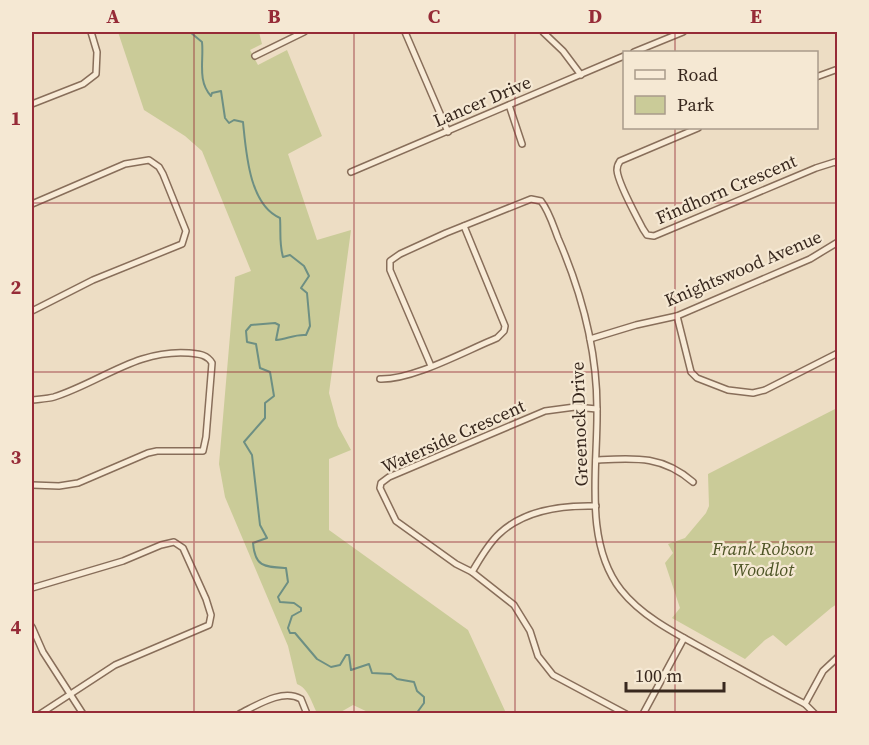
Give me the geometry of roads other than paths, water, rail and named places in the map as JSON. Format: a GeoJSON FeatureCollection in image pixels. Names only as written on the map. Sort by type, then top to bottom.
{"type":"FeatureCollection","features":[{"type":"Feature","properties":{"kind":"street"},"geometry":{"type":"LineString","coordinates":[[32,104],[83,84],[96,74],[97,52],[91,32]]}},
{"type":"Feature","properties":{"kind":"street"},"geometry":{"type":"LineString","coordinates":[[255,56],[304,32]]}},
{"type":"Feature","properties":{"kind":"street"},"geometry":{"type":"LineString","coordinates":[[405,32],[448,132]]}},
{"type":"Feature","properties":{"kind":"street"},"geometry":{"type":"LineString","coordinates":[[543,32],[563,51],[581,75]]}},
{"type":"Feature","properties":{"kind":"street"},"geometry":{"type":"LineString","coordinates":[[636,51],[672,34],[683,32]]}},
{"type":"Feature","properties":{"kind":"street","name":"Lancer Drive"},"geometry":{"type":"LineString","coordinates":[[351,172],[623,56]]}},
{"type":"Feature","properties":{"kind":"street"},"geometry":{"type":"LineString","coordinates":[[818,76],[837,69]]}},
{"type":"Feature","properties":{"kind":"street"},"geometry":{"type":"LineString","coordinates":[[509,105],[522,144]]}},
{"type":"Feature","properties":{"kind":"street","name":"Findhorn Crescent"},"geometry":{"type":"LineString","coordinates":[[696,129],[620,161],[617,171],[647,235],[654,236],[816,168],[835,162],[837,164]]}},
{"type":"Feature","properties":{"kind":"street"},"geometry":{"type":"LineString","coordinates":[[32,204],[125,164],[149,160],[159,166],[186,231],[184,241],[177,247],[93,280],[32,311]]}},
{"type":"Feature","properties":{"kind":"street","name":"Greenock Drive"},"geometry":{"type":"LineString","coordinates":[[431,366],[390,270],[390,261],[400,254],[531,199],[541,201],[572,270],[590,339],[597,409],[596,460],[600,547],[612,576],[648,616],[805,704],[815,714]]}},
{"type":"Feature","properties":{"kind":"street"},"geometry":{"type":"LineString","coordinates":[[380,379],[399,378],[431,366],[497,338],[504,331],[505,326],[464,226]]}},
{"type":"Feature","properties":{"kind":"street","name":"Knightswood Avenue"},"geometry":{"type":"LineString","coordinates":[[590,339],[677,316],[810,259],[828,250],[837,242]]}},
{"type":"Feature","properties":{"kind":"street"},"geometry":{"type":"LineString","coordinates":[[677,316],[691,372],[697,378],[728,390],[742,393],[765,390],[837,353]]}},
{"type":"Feature","properties":{"kind":"street"},"geometry":{"type":"LineString","coordinates":[[32,400],[54,397],[151,355],[172,352],[200,354],[210,359],[212,363],[203,451],[157,451],[78,483],[59,486],[32,485]]}},
{"type":"Feature","properties":{"kind":"street","name":"Waterside Crescent"},"geometry":{"type":"LineString","coordinates":[[597,409],[575,407],[545,411],[389,477],[381,483],[383,497],[396,521],[456,564],[472,572],[514,605],[530,631],[538,656],[553,675],[627,714]]}},
{"type":"Feature","properties":{"kind":"street"},"geometry":{"type":"LineString","coordinates":[[596,460],[656,461],[680,471],[693,482]]}},
{"type":"Feature","properties":{"kind":"street"},"geometry":{"type":"LineString","coordinates":[[472,572],[498,535],[508,526],[548,509],[576,505],[597,506]]}},
{"type":"Feature","properties":{"kind":"street"},"geometry":{"type":"LineString","coordinates":[[32,588],[123,561],[161,544],[174,542],[183,548],[211,615],[209,625],[114,665],[40,714]]}},
{"type":"Feature","properties":{"kind":"street"},"geometry":{"type":"LineString","coordinates":[[32,627],[43,652],[83,714]]}},
{"type":"Feature","properties":{"kind":"street"},"geometry":{"type":"LineString","coordinates":[[643,714],[684,638]]}},
{"type":"Feature","properties":{"kind":"street"},"geometry":{"type":"LineString","coordinates":[[805,704],[823,671],[837,657]]}},
{"type":"Feature","properties":{"kind":"street"},"geometry":{"type":"LineString","coordinates":[[239,714],[276,697],[288,695],[301,699],[308,714]]}},
{"type":"Feature","properties":{"kind":"waterway"},"geometry":{"type":"LineString","coordinates":[[190,32],[202,42],[203,77],[207,90],[211,96],[212,93],[221,91],[225,118],[229,123],[234,120],[243,122],[248,162],[255,190],[270,211],[280,218],[283,257],[290,255],[304,266],[309,276],[301,288],[307,293],[310,326],[306,335],[276,340],[279,325],[275,323],[251,325],[246,331],[247,342],[256,344],[260,368],[270,372],[274,396],[265,403],[265,418],[244,442],[252,455],[260,525],[267,538],[253,543],[254,551],[262,564],[286,568],[288,582],[278,597],[280,602],[294,603],[301,608],[301,611],[292,616],[288,628],[290,633],[295,633],[317,659],[331,667],[340,665],[346,655],[349,655],[351,670],[369,664],[372,673],[391,674],[397,679],[414,682],[417,691],[424,697],[424,703],[416,714]]}},
{"type":"Feature","properties":{"kind":"park label","name":"Frank Robson Woodlot"},"geometry":{"type":"Point","coordinates":[763,558]}}]}
